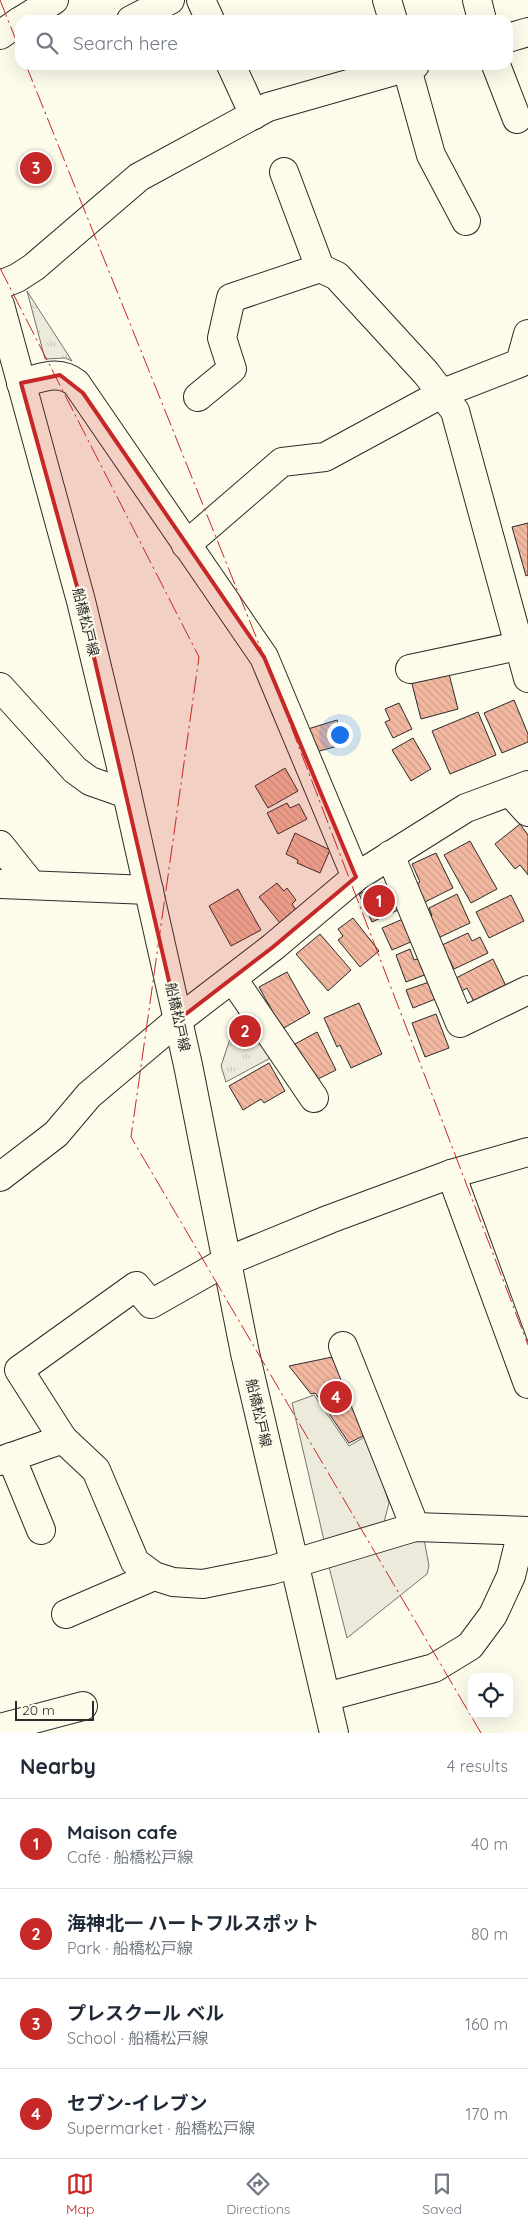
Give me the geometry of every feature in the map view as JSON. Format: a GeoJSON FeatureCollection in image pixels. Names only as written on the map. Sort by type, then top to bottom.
{"type":"FeatureCollection","features":[{"type":"Feature","properties":{"kind":"street"},"geometry":{"type":"LineString","coordinates":[[30,15],[54,0]]}},
{"type":"Feature","properties":{"kind":"street"},"geometry":{"type":"LineString","coordinates":[[141,15],[170,0]]}},
{"type":"Feature","properties":{"kind":"street"},"geometry":{"type":"LineString","coordinates":[[201,0],[208,15]]}},
{"type":"Feature","properties":{"kind":"street"},"geometry":{"type":"LineString","coordinates":[[387,0],[391,15]]}},
{"type":"Feature","properties":{"kind":"street"},"geometry":{"type":"LineString","coordinates":[[477,0],[481,15]]}},
{"type":"Feature","properties":{"kind":"street"},"geometry":{"type":"LineString","coordinates":[[0,35],[15,25]]}},
{"type":"Feature","properties":{"kind":"street"},"geometry":{"type":"LineString","coordinates":[[513,36],[528,32]]}},
{"type":"Feature","properties":{"kind":"street"},"geometry":{"type":"LineString","coordinates":[[233,70],[254,115]]}},
{"type":"Feature","properties":{"kind":"street"},"geometry":{"type":"LineString","coordinates":[[0,285],[17,278],[34,267],[139,177],[268,107],[395,70]]}},
{"type":"Feature","properties":{"kind":"street"},"geometry":{"type":"LineString","coordinates":[[410,70],[431,155],[466,221]]}},
{"type":"Feature","properties":{"kind":"street"},"geometry":{"type":"LineString","coordinates":[[498,70],[517,119]]}},
{"type":"Feature","properties":{"kind":"street"},"geometry":{"type":"LineString","coordinates":[[284,172],[320,268]]}},
{"type":"Feature","properties":{"kind":"street"},"geometry":{"type":"LineString","coordinates":[[198,397],[232,369],[222,338],[222,291],[320,268],[337,276],[443,392],[455,411],[528,678]]}},
{"type":"Feature","properties":{"kind":"street","name":"船橋松戸線"},"geometry":{"type":"LineString","coordinates":[[0,306],[82,601],[178,1020],[226,1262],[334,1733]]}},
{"type":"Feature","properties":{"kind":"street"},"geometry":{"type":"LineString","coordinates":[[186,545],[282,462],[325,457],[443,392],[520,363],[528,334]]}},
{"type":"Feature","properties":{"kind":"street"},"geometry":{"type":"LineString","coordinates":[[21,383],[60,375],[67,376],[76,383],[264,657],[356,877]]}},
{"type":"Feature","properties":{"kind":"street"},"geometry":{"type":"LineString","coordinates":[[410,669],[518,646]]}},
{"type":"Feature","properties":{"kind":"street"},"geometry":{"type":"LineString","coordinates":[[0,687],[75,770],[90,781],[127,794]]}},
{"type":"Feature","properties":{"kind":"street"},"geometry":{"type":"LineString","coordinates":[[0,1177],[56,1134],[89,1095],[178,1020],[233,979],[356,877],[466,808],[519,789],[528,812]]}},
{"type":"Feature","properties":{"kind":"street"},"geometry":{"type":"LineString","coordinates":[[0,845],[31,884]]}},
{"type":"Feature","properties":{"kind":"street"},"geometry":{"type":"LineString","coordinates":[[390,855],[460,1023],[528,990]]}},
{"type":"Feature","properties":{"kind":"street"},"geometry":{"type":"LineString","coordinates":[[0,884],[149,890]]}},
{"type":"Feature","properties":{"kind":"street"},"geometry":{"type":"LineString","coordinates":[[233,979],[314,1098]]}},
{"type":"Feature","properties":{"kind":"street"},"geometry":{"type":"LineString","coordinates":[[326,1697],[434,1668],[470,1646],[493,1615],[510,1576],[525,1531],[415,1527],[295,1564],[203,1584],[173,1582],[154,1576],[135,1562],[96,1470],[64,1439],[19,1370],[136,1286],[151,1304],[226,1262],[330,1219],[451,1174],[528,1152]]}},
{"type":"Feature","properties":{"kind":"street"},"geometry":{"type":"LineString","coordinates":[[451,1174],[527,1375]]}},
{"type":"Feature","properties":{"kind":"street"},"geometry":{"type":"LineString","coordinates":[[343,1346],[415,1527]]}},
{"type":"Feature","properties":{"kind":"street"},"geometry":{"type":"LineString","coordinates":[[41,1530],[5,1459],[64,1439]]}},
{"type":"Feature","properties":{"kind":"street"},"geometry":{"type":"LineString","coordinates":[[66,1614],[154,1576]]}},
{"type":"Feature","properties":{"kind":"street"},"geometry":{"type":"LineString","coordinates":[[0,1728],[83,1706]]}},
{"type":"Feature","properties":{"kind":"highlighted area"},"geometry":{"type":"Polygon","coordinates":[[[60,375],[83,393],[264,657],[356,877],[273,947],[178,1020],[132,815],[81,601],[21,383],[60,375]]]}},
{"type":"Feature","properties":{"kind":"green space"},"geometry":{"type":"Polygon","coordinates":[[[27,291],[72,361],[65,358],[45,359],[27,291]]]}},
{"type":"Feature","properties":{"kind":"green space"},"geometry":{"type":"Polygon","coordinates":[[[241,1006],[274,1056],[226,1082],[221,1066],[241,1006]]]}},
{"type":"Feature","properties":{"kind":"shaded area"},"geometry":{"type":"Polygon","coordinates":[[[314,1395],[349,1446],[368,1435],[389,1503],[382,1530],[326,1549],[292,1403],[314,1395]]]}},
{"type":"Feature","properties":{"kind":"shaded area"},"geometry":{"type":"Polygon","coordinates":[[[424,1539],[429,1566],[427,1574],[347,1638],[328,1563],[424,1539]]]}},
{"type":"Feature","properties":{"kind":"building"},"geometry":{"type":"Polygon","coordinates":[[[528,523],[528,575],[526,576],[512,527],[528,523]]]}},
{"type":"Feature","properties":{"kind":"building"},"geometry":{"type":"Polygon","coordinates":[[[448,670],[458,709],[421,719],[411,680],[448,670]]]}},
{"type":"Feature","properties":{"kind":"building"},"geometry":{"type":"Polygon","coordinates":[[[514,700],[528,734],[528,742],[502,753],[484,713],[514,700]]]}},
{"type":"Feature","properties":{"kind":"building"},"geometry":{"type":"Polygon","coordinates":[[[399,703],[412,729],[393,738],[385,722],[390,720],[385,709],[399,703]]]}},
{"type":"Feature","properties":{"kind":"building"},"geometry":{"type":"Polygon","coordinates":[[[478,712],[496,755],[450,774],[432,731],[478,712]]]}},
{"type":"Feature","properties":{"kind":"building"},"geometry":{"type":"Polygon","coordinates":[[[337,720],[345,744],[316,752],[308,729],[337,720]]]}},
{"type":"Feature","properties":{"kind":"building"},"geometry":{"type":"Polygon","coordinates":[[[413,738],[431,769],[411,781],[392,750],[413,738]]]}},
{"type":"Feature","properties":{"kind":"building"},"geometry":{"type":"Polygon","coordinates":[[[285,768],[298,791],[268,808],[255,786],[285,768]]]}},
{"type":"Feature","properties":{"kind":"building"},"geometry":{"type":"Polygon","coordinates":[[[287,803],[290,808],[299,804],[307,819],[278,834],[267,813],[287,803]]]}},
{"type":"Feature","properties":{"kind":"building"},"geometry":{"type":"Polygon","coordinates":[[[520,824],[528,835],[528,875],[520,865],[515,869],[495,844],[520,824]]]}},
{"type":"Feature","properties":{"kind":"building"},"geometry":{"type":"Polygon","coordinates":[[[295,833],[330,850],[320,873],[297,863],[298,860],[286,854],[295,833]]]}},
{"type":"Feature","properties":{"kind":"building"},"geometry":{"type":"Polygon","coordinates":[[[470,841],[497,889],[471,903],[444,855],[470,841]]]}},
{"type":"Feature","properties":{"kind":"building"},"geometry":{"type":"Polygon","coordinates":[[[436,853],[453,888],[425,902],[416,884],[420,882],[412,864],[436,853]]]}},
{"type":"Feature","properties":{"kind":"building"},"geometry":{"type":"Polygon","coordinates":[[[277,883],[284,891],[287,888],[296,900],[292,904],[296,910],[280,923],[259,897],[277,883]]]}},
{"type":"Feature","properties":{"kind":"building"},"geometry":{"type":"Polygon","coordinates":[[[390,885],[400,909],[372,922],[359,894],[370,889],[372,893],[390,885]]]}},
{"type":"Feature","properties":{"kind":"building"},"geometry":{"type":"Polygon","coordinates":[[[238,889],[261,930],[231,946],[209,906],[238,889]]]}},
{"type":"Feature","properties":{"kind":"building"},"geometry":{"type":"Polygon","coordinates":[[[457,894],[470,923],[438,938],[429,918],[432,916],[429,908],[457,894]]]}},
{"type":"Feature","properties":{"kind":"building"},"geometry":{"type":"Polygon","coordinates":[[[511,895],[524,921],[489,938],[476,912],[511,895]]]}},
{"type":"Feature","properties":{"kind":"building"},"geometry":{"type":"Polygon","coordinates":[[[353,918],[379,951],[360,967],[338,940],[343,936],[338,929],[353,918]]]}},
{"type":"Feature","properties":{"kind":"building"},"geometry":{"type":"Polygon","coordinates":[[[403,919],[413,941],[392,950],[382,928],[403,919]]]}},
{"type":"Feature","properties":{"kind":"building"},"geometry":{"type":"Polygon","coordinates":[[[468,933],[472,941],[480,937],[488,953],[454,969],[442,945],[468,933]]]}},
{"type":"Feature","properties":{"kind":"building"},"geometry":{"type":"Polygon","coordinates":[[[320,934],[351,970],[328,991],[296,954],[320,934]]]}},
{"type":"Feature","properties":{"kind":"building"},"geometry":{"type":"Polygon","coordinates":[[[410,949],[414,960],[421,958],[427,974],[406,982],[396,955],[410,949]]]}},
{"type":"Feature","properties":{"kind":"building"},"geometry":{"type":"Polygon","coordinates":[[[493,959],[506,986],[474,1002],[467,988],[462,991],[456,978],[493,959]]]}},
{"type":"Feature","properties":{"kind":"building"},"geometry":{"type":"Polygon","coordinates":[[[287,972],[310,1013],[282,1029],[259,987],[287,972]]]}},
{"type":"Feature","properties":{"kind":"building"},"geometry":{"type":"Polygon","coordinates":[[[432,981],[438,998],[413,1008],[406,990],[432,981]]]}},
{"type":"Feature","properties":{"kind":"building"},"geometry":{"type":"Polygon","coordinates":[[[359,1003],[382,1054],[351,1068],[340,1045],[337,1047],[324,1018],[359,1003]]]}},
{"type":"Feature","properties":{"kind":"building"},"geometry":{"type":"Polygon","coordinates":[[[436,1014],[449,1048],[425,1057],[412,1023],[436,1014]]]}},
{"type":"Feature","properties":{"kind":"building"},"geometry":{"type":"Polygon","coordinates":[[[317,1032],[336,1070],[314,1081],[295,1044],[317,1032]]]}},
{"type":"Feature","properties":{"kind":"building"},"geometry":{"type":"Polygon","coordinates":[[[269,1063],[285,1091],[264,1103],[261,1099],[243,1110],[229,1086],[269,1063]]]}},
{"type":"Feature","properties":{"kind":"building"},"geometry":{"type":"Polygon","coordinates":[[[342,1355],[371,1432],[349,1443],[315,1393],[311,1394],[289,1366],[342,1355]]]}},
{"type":"Feature","properties":{"kind":"power"},"geometry":{"type":"LineString","coordinates":[[0,0],[15,38]]}},
{"type":"Feature","properties":{"kind":"power"},"geometry":{"type":"LineString","coordinates":[[28,70],[269,669],[528,1345]]}},
{"type":"Feature","properties":{"kind":"power"},"geometry":{"type":"LineString","coordinates":[[0,268],[199,657],[131,1137],[481,1733]]}},
{"type":"Feature","properties":{"kind":"place","name":"プレスクール ベル"},"geometry":{"type":"Point","coordinates":[36,168]}},
{"type":"Feature","properties":{"kind":"place","name":"Maison cafe"},"geometry":{"type":"Point","coordinates":[379,901]}},
{"type":"Feature","properties":{"kind":"place","name":"海神北一 ハートフルスポット"},"geometry":{"type":"Point","coordinates":[245,1031]}},
{"type":"Feature","properties":{"kind":"place","name":"セブン-イレブン"},"geometry":{"type":"Point","coordinates":[336,1397]}}]}
